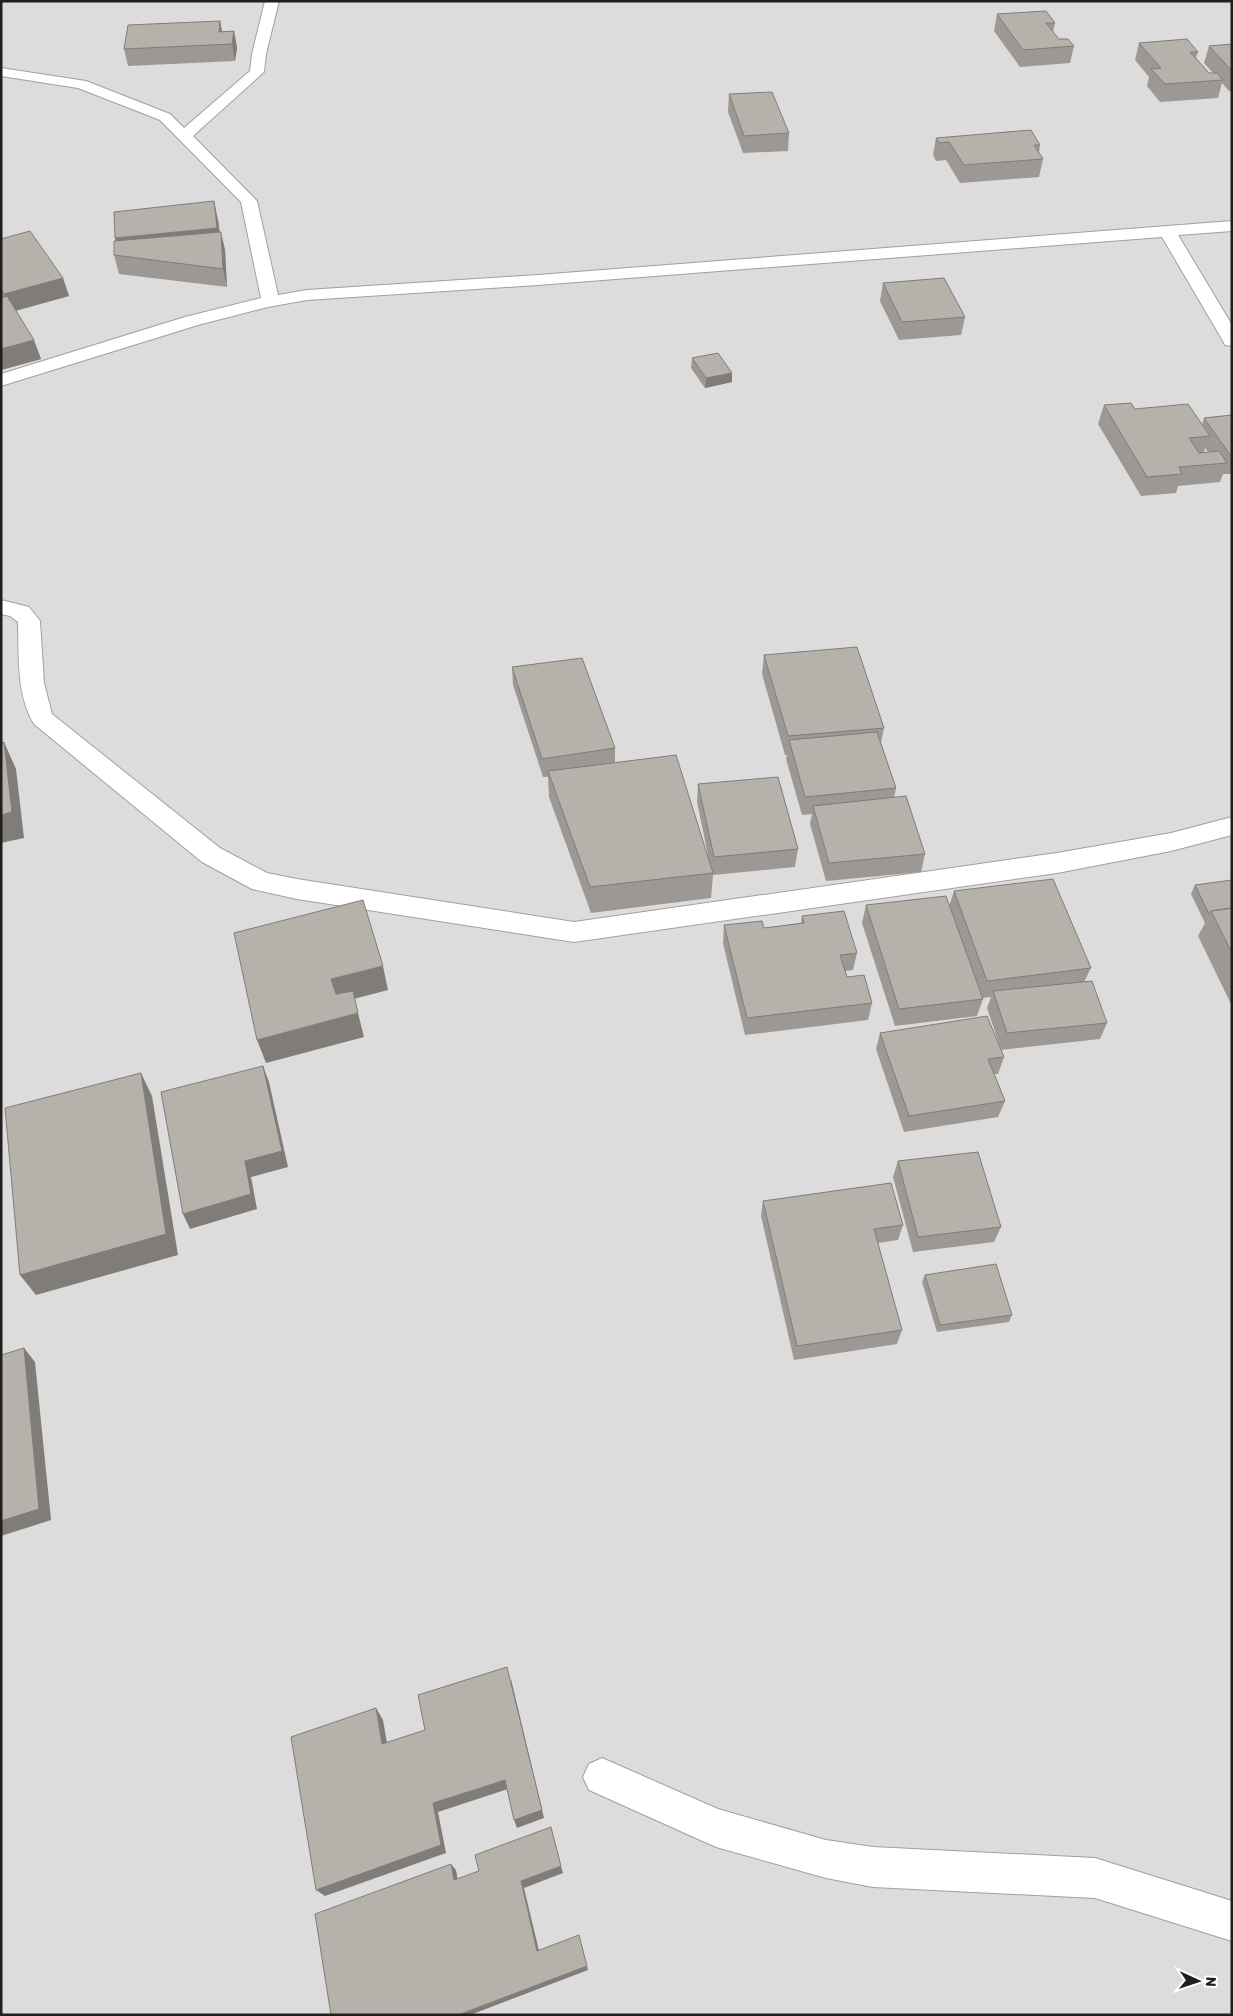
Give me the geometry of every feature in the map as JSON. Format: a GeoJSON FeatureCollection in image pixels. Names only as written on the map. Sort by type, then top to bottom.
{"type":"FeatureCollection","features":[{"type":"Feature","properties":{"kind":"street"},"geometry":{"type":"LineString","coordinates":[[184,136],[257,72],[259,54],[272,1]]}},
{"type":"Feature","properties":{"kind":"street"},"geometry":{"type":"LineString","coordinates":[[1,72],[81,84],[165,117],[249,201],[270,300]]}},
{"type":"Feature","properties":{"kind":"street"},"geometry":{"type":"LineString","coordinates":[[1,380],[270,300],[307,295],[538,280],[1232,226]]}},
{"type":"Feature","properties":{"kind":"street"},"geometry":{"type":"LineString","coordinates":[[1167,231],[1232,341]]}},
{"type":"Feature","properties":{"kind":"street"},"geometry":{"type":"LineString","coordinates":[[1,607],[18,610],[26,615],[30,621],[32,685],[35,703],[42,718],[211,855],[261,882],[297,889],[574,932],[1057,863],[1171,842],[1232,826]]}},
{"type":"Feature","properties":{"kind":"street"},"geometry":{"type":"LineString","coordinates":[[602,1777],[716,1828],[826,1859],[873,1867],[1096,1878],[1232,1921]]}},
{"type":"Feature","properties":{"kind":"shaded area"},"geometry":{"type":"Polygon","coordinates":[[[1,1],[1232,1],[1232,2015],[1,2015],[1,1]]]}},
{"type":"Feature","properties":{"kind":"building"},"geometry":{"type":"Polygon","coordinates":[[[1046,11],[1055,23],[1046,23],[1059,39],[1068,39],[1074,46],[1023,50],[997,14],[1046,11]]]}},
{"type":"Feature","properties":{"kind":"building"},"geometry":{"type":"Polygon","coordinates":[[[220,21],[219,32],[234,31],[232,44],[124,49],[128,25],[220,21]]]}},
{"type":"Feature","properties":{"kind":"building"},"geometry":{"type":"Polygon","coordinates":[[[1187,39],[1198,52],[1190,52],[1209,73],[1217,73],[1223,80],[1165,84],[1151,69],[1161,68],[1139,43],[1187,39]]]}},
{"type":"Feature","properties":{"kind":"building"},"geometry":{"type":"Polygon","coordinates":[[[1232,44],[1232,71],[1209,46],[1232,44]]]}},
{"type":"Feature","properties":{"kind":"building"},"geometry":{"type":"Polygon","coordinates":[[[772,92],[789,133],[744,136],[729,94],[772,92]]]}},
{"type":"Feature","properties":{"kind":"building"},"geometry":{"type":"Polygon","coordinates":[[[1031,130],[1040,145],[1034,145],[1043,159],[964,165],[949,142],[939,143],[936,138],[1031,130]]]}},
{"type":"Feature","properties":{"kind":"building"},"geometry":{"type":"Polygon","coordinates":[[[214,201],[217,228],[115,238],[114,212],[214,201]]]}},
{"type":"Feature","properties":{"kind":"building"},"geometry":{"type":"Polygon","coordinates":[[[30,231],[63,278],[4,294],[1,290],[1,239],[30,231]]]}},
{"type":"Feature","properties":{"kind":"building"},"geometry":{"type":"Polygon","coordinates":[[[221,232],[223,269],[114,255],[114,241],[221,232]]]}},
{"type":"Feature","properties":{"kind":"building"},"geometry":{"type":"Polygon","coordinates":[[[944,278],[965,317],[902,322],[883,283],[944,278]]]}},
{"type":"Feature","properties":{"kind":"building"},"geometry":{"type":"Polygon","coordinates":[[[7,296],[34,340],[1,349],[1,298],[7,296]]]}},
{"type":"Feature","properties":{"kind":"building"},"geometry":{"type":"Polygon","coordinates":[[[718,353],[732,373],[706,378],[692,358],[718,353]]]}},
{"type":"Feature","properties":{"kind":"building"},"geometry":{"type":"Polygon","coordinates":[[[1131,403],[1135,409],[1188,404],[1210,436],[1189,438],[1199,453],[1219,451],[1227,463],[1179,467],[1182,474],[1147,477],[1104,405],[1131,403]]]}},
{"type":"Feature","properties":{"kind":"building"},"geometry":{"type":"Polygon","coordinates":[[[1232,415],[1232,456],[1231,456],[1204,418],[1232,415]]]}},
{"type":"Feature","properties":{"kind":"building"},"geometry":{"type":"Polygon","coordinates":[[[857,647],[884,728],[788,736],[764,655],[857,647]]]}},
{"type":"Feature","properties":{"kind":"building"},"geometry":{"type":"Polygon","coordinates":[[[582,658],[615,748],[542,759],[512,667],[582,658]]]}},
{"type":"Feature","properties":{"kind":"building"},"geometry":{"type":"Polygon","coordinates":[[[877,732],[896,788],[805,797],[789,740],[877,732]]]}},
{"type":"Feature","properties":{"kind":"building"},"geometry":{"type":"Polygon","coordinates":[[[4,742],[12,812],[1,815],[1,743],[4,742]]]}},
{"type":"Feature","properties":{"kind":"building"},"geometry":{"type":"Polygon","coordinates":[[[676,755],[713,873],[590,887],[548,771],[676,755]]]}},
{"type":"Feature","properties":{"kind":"building"},"geometry":{"type":"Polygon","coordinates":[[[778,777],[798,849],[714,857],[698,784],[778,777]]]}},
{"type":"Feature","properties":{"kind":"building"},"geometry":{"type":"Polygon","coordinates":[[[906,796],[925,854],[829,863],[813,806],[906,796]]]}},
{"type":"Feature","properties":{"kind":"building"},"geometry":{"type":"Polygon","coordinates":[[[1053,879],[1091,968],[987,981],[954,891],[1053,879]]]}},
{"type":"Feature","properties":{"kind":"building"},"geometry":{"type":"Polygon","coordinates":[[[1232,880],[1232,908],[1211,911],[1209,914],[1195,885],[1232,880]]]}},
{"type":"Feature","properties":{"kind":"building"},"geometry":{"type":"Polygon","coordinates":[[[946,896],[983,999],[899,1009],[866,905],[946,896]]]}},
{"type":"Feature","properties":{"kind":"building"},"geometry":{"type":"Polygon","coordinates":[[[363,900],[383,966],[331,979],[336,994],[353,991],[358,1013],[257,1040],[234,933],[363,900]]]}},
{"type":"Feature","properties":{"kind":"building"},"geometry":{"type":"Polygon","coordinates":[[[1232,908],[1232,953],[1211,911],[1232,908]]]}},
{"type":"Feature","properties":{"kind":"building"},"geometry":{"type":"Polygon","coordinates":[[[844,911],[857,953],[840,955],[847,977],[864,975],[872,1003],[747,1018],[724,925],[762,921],[764,928],[804,923],[802,916],[844,911]]]}},
{"type":"Feature","properties":{"kind":"building"},"geometry":{"type":"Polygon","coordinates":[[[1092,981],[1107,1023],[1007,1033],[993,991],[1092,981]]]}},
{"type":"Feature","properties":{"kind":"building"},"geometry":{"type":"Polygon","coordinates":[[[987,1016],[1004,1057],[988,1059],[1005,1101],[909,1116],[880,1033],[987,1016]]]}},
{"type":"Feature","properties":{"kind":"building"},"geometry":{"type":"Polygon","coordinates":[[[263,1066],[282,1151],[245,1161],[251,1194],[183,1214],[161,1092],[263,1066]]]}},
{"type":"Feature","properties":{"kind":"building"},"geometry":{"type":"Polygon","coordinates":[[[141,1073],[166,1234],[20,1275],[5,1108],[141,1073]]]}},
{"type":"Feature","properties":{"kind":"building"},"geometry":{"type":"Polygon","coordinates":[[[978,1152],[1001,1227],[918,1237],[898,1161],[978,1152]]]}},
{"type":"Feature","properties":{"kind":"building"},"geometry":{"type":"Polygon","coordinates":[[[891,1183],[903,1225],[874,1229],[902,1330],[797,1346],[763,1201],[891,1183]]]}},
{"type":"Feature","properties":{"kind":"building"},"geometry":{"type":"Polygon","coordinates":[[[996,1264],[1012,1315],[940,1325],[925,1275],[996,1264]]]}},
{"type":"Feature","properties":{"kind":"building"},"geometry":{"type":"Polygon","coordinates":[[[24,1348],[39,1509],[1,1521],[1,1355],[24,1348]]]}},
{"type":"Feature","properties":{"kind":"building"},"geometry":{"type":"Polygon","coordinates":[[[507,1667],[542,1810],[514,1820],[505,1780],[433,1803],[441,1845],[316,1890],[291,1737],[376,1708],[382,1744],[425,1730],[418,1695],[507,1667]]]}},
{"type":"Feature","properties":{"kind":"building"},"geometry":{"type":"Polygon","coordinates":[[[551,1827],[561,1866],[521,1881],[537,1951],[579,1935],[587,1966],[458,2015],[331,2015],[315,1914],[451,1864],[454,1880],[479,1871],[475,1855],[551,1827]]]}}]}
